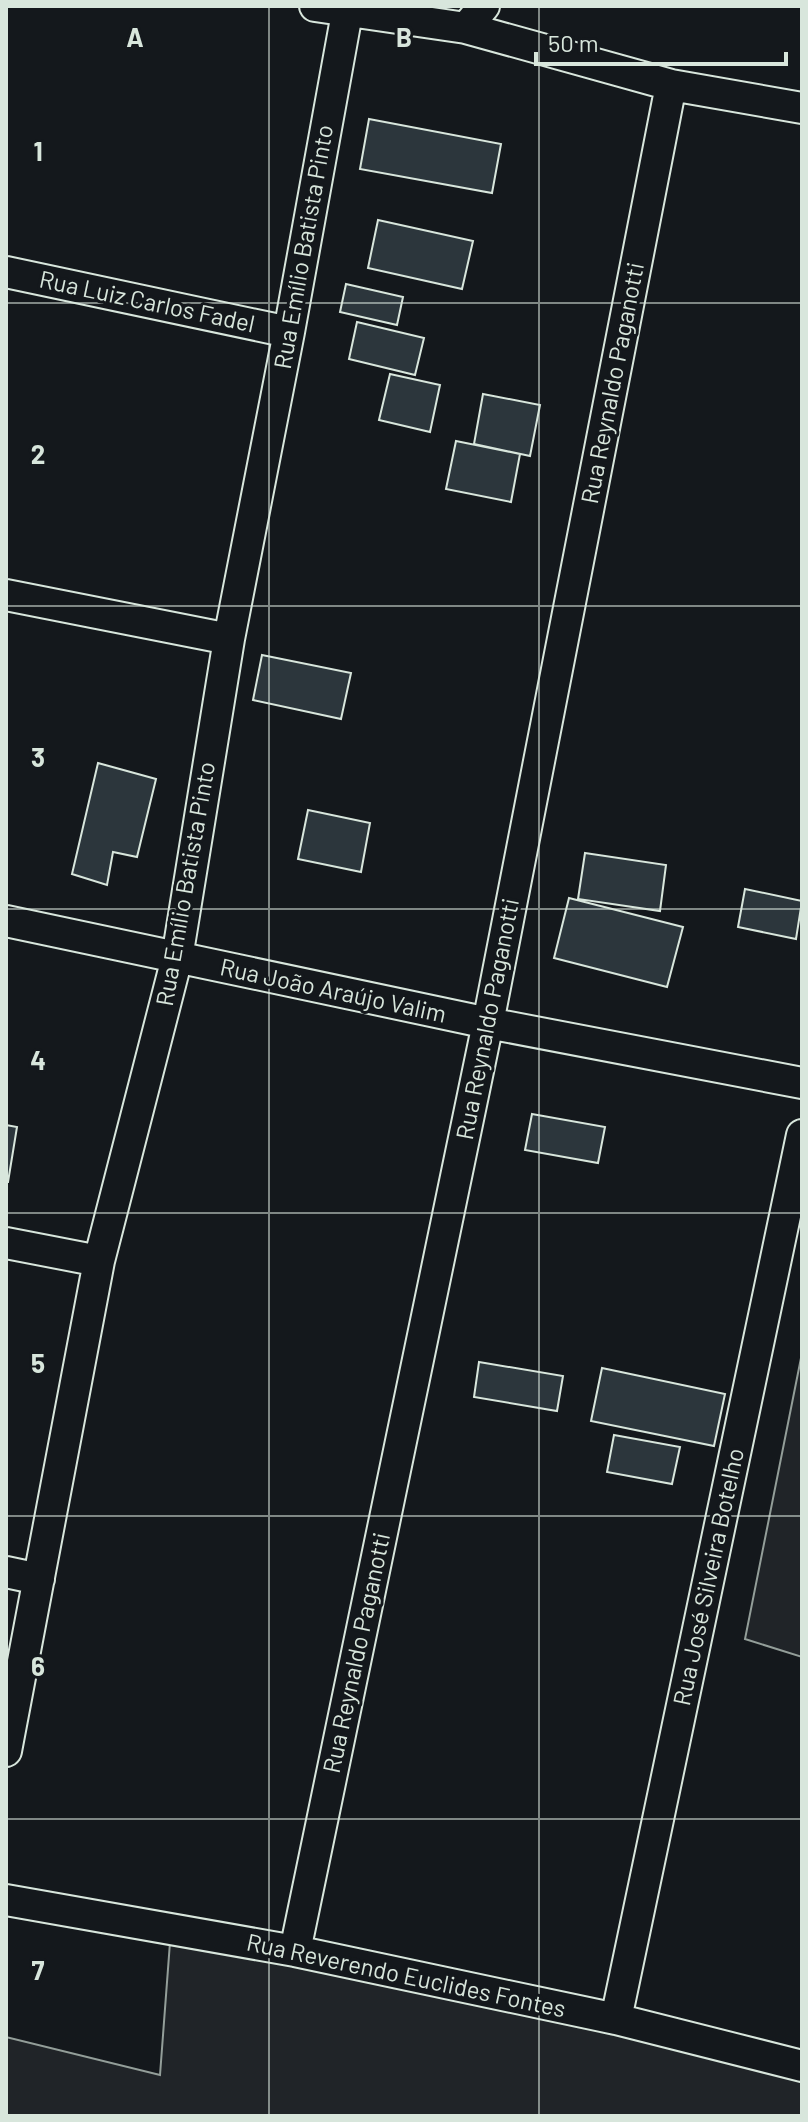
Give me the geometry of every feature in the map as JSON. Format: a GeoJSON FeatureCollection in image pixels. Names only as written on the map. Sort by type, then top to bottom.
{"type":"FeatureCollection","features":[{"type":"Feature","properties":{"kind":"street"},"geometry":{"type":"LineString","coordinates":[[315,6],[347,13],[475,17],[671,85],[802,108]]}},
{"type":"Feature","properties":{"kind":"street","name":"Rua Emílio Batista Pinto"},"geometry":{"type":"LineString","coordinates":[[6,1751],[99,1261],[177,958],[229,639],[347,13]]}},
{"type":"Feature","properties":{"kind":"street","name":"Rua Reynaldo Paganotti"},"geometry":{"type":"LineString","coordinates":[[295,1951],[488,1023],[671,85]]}},
{"type":"Feature","properties":{"kind":"street","name":"Rua Luiz Carlos Fadel"},"geometry":{"type":"LineString","coordinates":[[6,272],[289,332]]}},
{"type":"Feature","properties":{"kind":"street"},"geometry":{"type":"LineString","coordinates":[[6,595],[229,639]]}},
{"type":"Feature","properties":{"kind":"street","name":"Rua João Araújo Valim"},"geometry":{"type":"LineString","coordinates":[[6,921],[488,1023],[802,1083]]}},
{"type":"Feature","properties":{"kind":"street","name":"Rua José Silveira Botelho"},"geometry":{"type":"LineString","coordinates":[[616,2019],[802,1135]]}},
{"type":"Feature","properties":{"kind":"street"},"geometry":{"type":"LineString","coordinates":[[6,1243],[99,1261]]}},
{"type":"Feature","properties":{"kind":"street"},"geometry":{"type":"LineString","coordinates":[[6,1572],[39,1579]]}},
{"type":"Feature","properties":{"kind":"street","name":"Rua Reverendo Euclides Fontes"},"geometry":{"type":"LineString","coordinates":[[6,1900],[295,1951],[616,2019],[802,2066]]}},
{"type":"Feature","properties":{"kind":"shaded area"},"geometry":{"type":"Polygon","coordinates":[[[802,1353],[802,1657],[745,1639],[802,1353]]]}},
{"type":"Feature","properties":{"kind":"shaded area"},"geometry":{"type":"Polygon","coordinates":[[[171,1929],[802,2076],[802,2116],[6,2116],[6,2037],[160,2075],[171,1929]]]}},
{"type":"Feature","properties":{"kind":"building"},"geometry":{"type":"Polygon","coordinates":[[[369,119],[501,144],[492,193],[360,169],[369,119]]]}},
{"type":"Feature","properties":{"kind":"building"},"geometry":{"type":"Polygon","coordinates":[[[378,220],[473,241],[462,289],[368,268],[378,220]]]}},
{"type":"Feature","properties":{"kind":"building"},"geometry":{"type":"Polygon","coordinates":[[[346,284],[403,297],[397,325],[340,312],[346,284]]]}},
{"type":"Feature","properties":{"kind":"building"},"geometry":{"type":"Polygon","coordinates":[[[357,322],[424,338],[415,375],[349,359],[357,322]]]}},
{"type":"Feature","properties":{"kind":"building"},"geometry":{"type":"Polygon","coordinates":[[[390,374],[440,385],[430,432],[379,420],[390,374]]]}},
{"type":"Feature","properties":{"kind":"building"},"geometry":{"type":"Polygon","coordinates":[[[483,394],[540,405],[530,456],[474,444],[483,394]]]}},
{"type":"Feature","properties":{"kind":"building"},"geometry":{"type":"Polygon","coordinates":[[[456,441],[520,454],[511,502],[446,489],[456,441]]]}},
{"type":"Feature","properties":{"kind":"building"},"geometry":{"type":"Polygon","coordinates":[[[262,655],[351,673],[341,719],[253,700],[262,655]]]}},
{"type":"Feature","properties":{"kind":"building"},"geometry":{"type":"Polygon","coordinates":[[[98,763],[156,779],[137,857],[113,852],[107,885],[72,874],[98,763]]]}},
{"type":"Feature","properties":{"kind":"building"},"geometry":{"type":"Polygon","coordinates":[[[308,810],[370,823],[361,872],[298,859],[308,810]]]}},
{"type":"Feature","properties":{"kind":"building"},"geometry":{"type":"Polygon","coordinates":[[[585,853],[666,865],[660,911],[578,899],[585,853]]]}},
{"type":"Feature","properties":{"kind":"building"},"geometry":{"type":"Polygon","coordinates":[[[745,889],[802,901],[796,939],[738,927],[745,889]]]}},
{"type":"Feature","properties":{"kind":"building"},"geometry":{"type":"Polygon","coordinates":[[[569,898],[683,927],[667,987],[554,958],[569,898]]]}},
{"type":"Feature","properties":{"kind":"building"},"geometry":{"type":"Polygon","coordinates":[[[532,1114],[605,1127],[598,1163],[525,1150],[532,1114]]]}},
{"type":"Feature","properties":{"kind":"building"},"geometry":{"type":"Polygon","coordinates":[[[6,1125],[17,1127],[8,1182],[6,1182],[6,1125]]]}},
{"type":"Feature","properties":{"kind":"building"},"geometry":{"type":"Polygon","coordinates":[[[479,1362],[563,1376],[557,1411],[474,1397],[479,1362]]]}},
{"type":"Feature","properties":{"kind":"building"},"geometry":{"type":"Polygon","coordinates":[[[602,1368],[725,1394],[714,1446],[591,1421],[602,1368]]]}},
{"type":"Feature","properties":{"kind":"building"},"geometry":{"type":"Polygon","coordinates":[[[614,1435],[680,1447],[672,1484],[607,1472],[614,1435]]]}}]}
